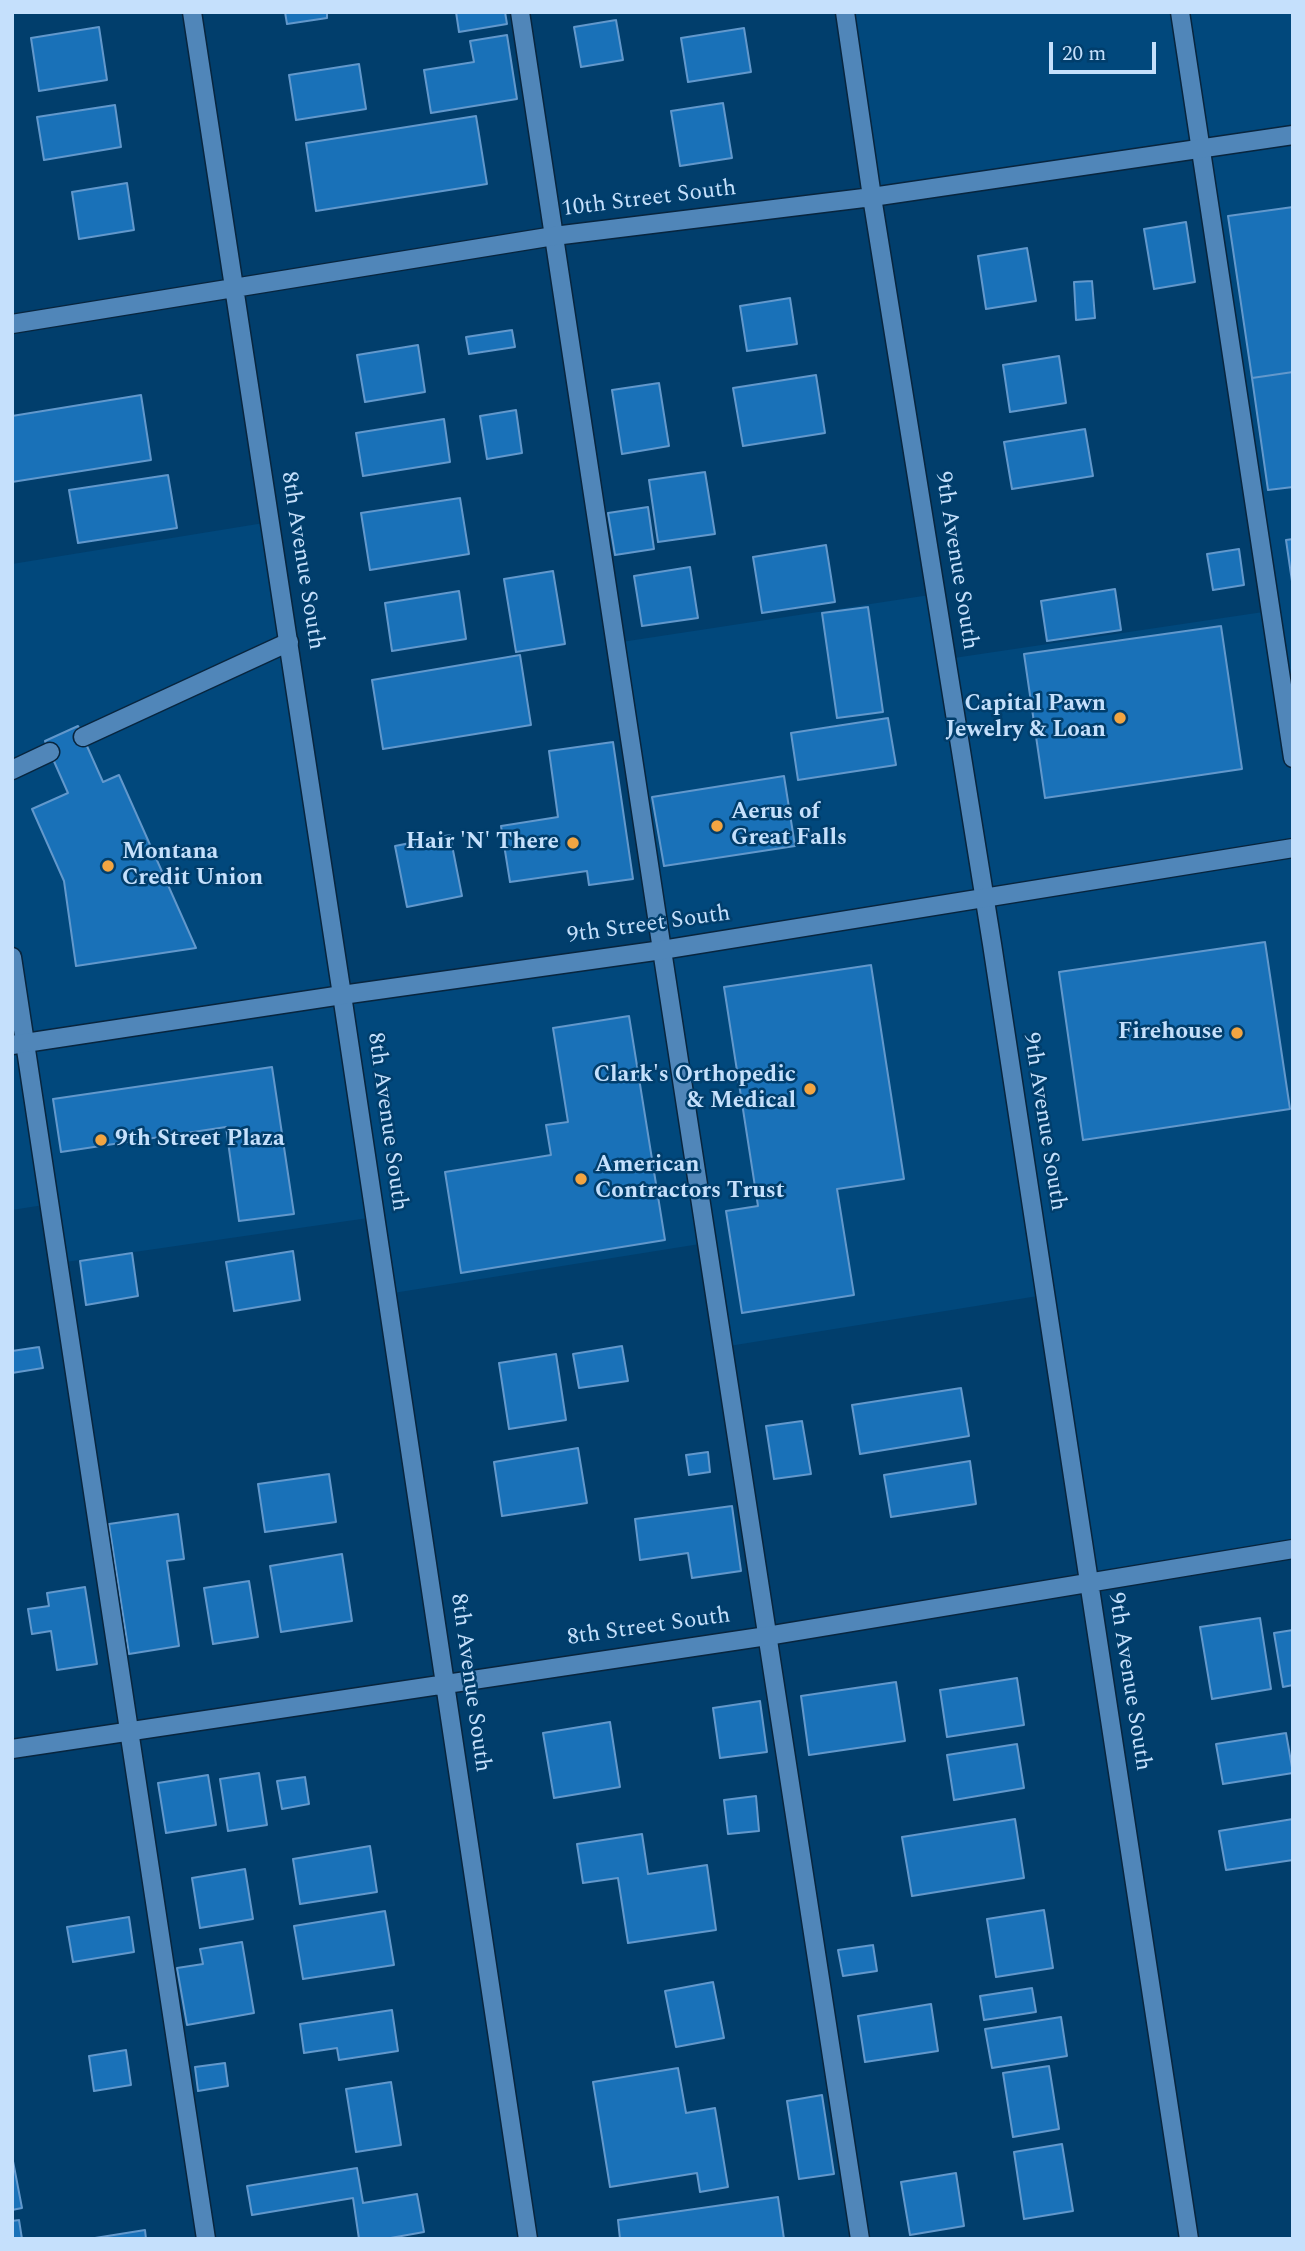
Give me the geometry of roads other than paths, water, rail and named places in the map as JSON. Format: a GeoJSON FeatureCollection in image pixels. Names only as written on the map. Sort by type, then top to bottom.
{"type":"FeatureCollection","features":[{"type":"Feature","properties":{"kind":"street","name":"8th Avenue South"},"geometry":{"type":"LineString","coordinates":[[192,12],[528,2239]]}},
{"type":"Feature","properties":{"kind":"street"},"geometry":{"type":"LineString","coordinates":[[520,12],[860,2239]]}},
{"type":"Feature","properties":{"kind":"street","name":"9th Avenue South"},"geometry":{"type":"LineString","coordinates":[[845,12],[872,197],[985,899],[1189,2239]]}},
{"type":"Feature","properties":{"kind":"street"},"geometry":{"type":"LineString","coordinates":[[1180,12],[1293,758]]}},
{"type":"Feature","properties":{"kind":"street","name":"10th Street South"},"geometry":{"type":"LineString","coordinates":[[12,324],[554,236],[872,197],[1293,135]]}},
{"type":"Feature","properties":{"kind":"street"},"geometry":{"type":"LineString","coordinates":[[83,737],[289,642]]}},
{"type":"Feature","properties":{"kind":"street"},"geometry":{"type":"LineString","coordinates":[[12,770],[50,752]]}},
{"type":"Feature","properties":{"kind":"street","name":"9th Street South"},"geometry":{"type":"LineString","coordinates":[[19,1044],[662,950],[1293,848]]}},
{"type":"Feature","properties":{"kind":"street"},"geometry":{"type":"LineString","coordinates":[[12,957],[19,1044],[130,1731],[206,2239]]}},
{"type":"Feature","properties":{"kind":"street","name":"8th Street South"},"geometry":{"type":"LineString","coordinates":[[12,1749],[766,1636],[1293,1549]]}},
{"type":"Feature","properties":{"kind":"place","name":"Capital Pawn Jewelry & Loan"},"geometry":{"type":"Point","coordinates":[1120,718]}},
{"type":"Feature","properties":{"kind":"place","name":"Aerus of Great Falls"},"geometry":{"type":"Point","coordinates":[717,826]}},
{"type":"Feature","properties":{"kind":"place","name":"Hair 'N' There"},"geometry":{"type":"Point","coordinates":[573,843]}},
{"type":"Feature","properties":{"kind":"place","name":"Montana Credit Union"},"geometry":{"type":"Point","coordinates":[108,866]}},
{"type":"Feature","properties":{"kind":"place","name":"Firehouse"},"geometry":{"type":"Point","coordinates":[1237,1033]}},
{"type":"Feature","properties":{"kind":"place","name":"Clark's Orthopedic & Medical"},"geometry":{"type":"Point","coordinates":[810,1089]}},
{"type":"Feature","properties":{"kind":"place","name":"9th Street Plaza"},"geometry":{"type":"Point","coordinates":[101,1140]}},
{"type":"Feature","properties":{"kind":"place","name":"American Contractors Trust"},"geometry":{"type":"Point","coordinates":[581,1179]}}]}
